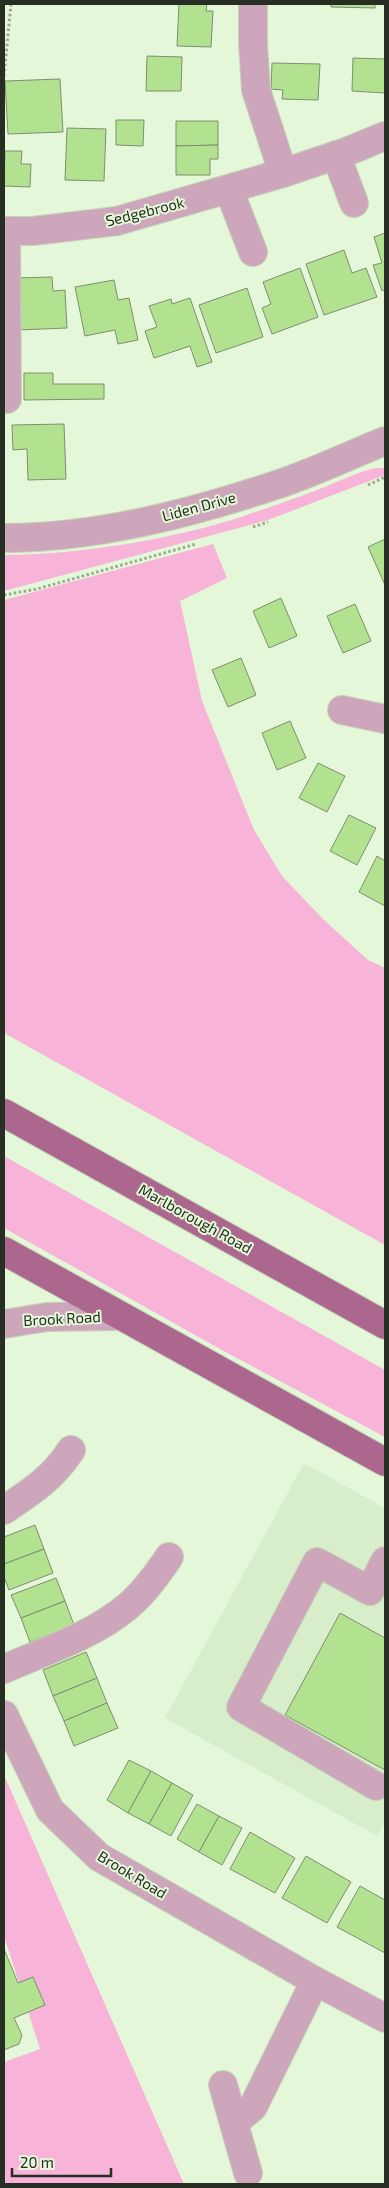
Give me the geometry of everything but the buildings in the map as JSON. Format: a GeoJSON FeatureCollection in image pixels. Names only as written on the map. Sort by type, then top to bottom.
{"type":"FeatureCollection","features":[{"type":"Feature","properties":{"kind":"main road","name":"Marlborough Road"},"geometry":{"type":"LineString","coordinates":[[4,1113],[385,1325]]}},
{"type":"Feature","properties":{"kind":"main road"},"geometry":{"type":"LineString","coordinates":[[4,1251],[385,1462]]}},
{"type":"Feature","properties":{"kind":"street"},"geometry":{"type":"LineString","coordinates":[[253,4],[256,90],[284,172]]}},
{"type":"Feature","properties":{"kind":"street","name":"Sedgebrook"},"geometry":{"type":"LineString","coordinates":[[5,231],[33,231],[117,221],[229,190],[336,155],[385,136]]}},
{"type":"Feature","properties":{"kind":"street"},"geometry":{"type":"LineString","coordinates":[[336,155],[354,203]]}},
{"type":"Feature","properties":{"kind":"street"},"geometry":{"type":"LineString","coordinates":[[229,190],[253,252]]}},
{"type":"Feature","properties":{"kind":"street"},"geometry":{"type":"LineString","coordinates":[[5,231],[7,399]]}},
{"type":"Feature","properties":{"kind":"street","name":"Liden Drive"},"geometry":{"type":"LineString","coordinates":[[4,538],[25,538],[116,527],[202,507],[281,484],[385,441]]}},
{"type":"Feature","properties":{"kind":"street"},"geometry":{"type":"LineString","coordinates":[[342,710],[385,720]]}},
{"type":"Feature","properties":{"kind":"street","name":"Brook Road"},"geometry":{"type":"LineString","coordinates":[[4,1324],[47,1318],[120,1316]]}},
{"type":"Feature","properties":{"kind":"street"},"geometry":{"type":"LineString","coordinates":[[4,1510],[34,1490],[59,1468],[71,1450]]}},
{"type":"Feature","properties":{"kind":"street"},"geometry":{"type":"LineString","coordinates":[[4,1669],[99,1626],[127,1607],[146,1589],[169,1557]]}},
{"type":"Feature","properties":{"kind":"street"},"geometry":{"type":"LineString","coordinates":[[376,1786],[241,1707],[317,1562],[370,1591],[385,1561]]}},
{"type":"Feature","properties":{"kind":"street","name":"Brook Road"},"geometry":{"type":"LineString","coordinates":[[4,1714],[50,1810],[99,1857],[315,1981],[385,2018]]}},
{"type":"Feature","properties":{"kind":"street"},"geometry":{"type":"LineString","coordinates":[[234,2123],[253,2107],[315,1981]]}},
{"type":"Feature","properties":{"kind":"street"},"geometry":{"type":"LineString","coordinates":[[223,2085],[248,2173]]}},
{"type":"Feature","properties":{"kind":"path"},"geometry":{"type":"LineString","coordinates":[[4,76],[11,4]]}},
{"type":"Feature","properties":{"kind":"shaded area"},"geometry":{"type":"Polygon","coordinates":[[[376,468],[385,468],[385,475],[268,520],[4,591],[4,555],[93,549],[188,532],[244,516],[355,474],[376,468]]]}},
{"type":"Feature","properties":{"kind":"shaded area"},"geometry":{"type":"Polygon","coordinates":[[[213,544],[227,578],[180,601],[202,701],[254,830],[282,876],[324,920],[368,960],[385,968],[385,1245],[4,1033],[4,600],[213,544]]]}},
{"type":"Feature","properties":{"kind":"shaded area"},"geometry":{"type":"Polygon","coordinates":[[[4,1156],[385,1370],[385,1437],[229,1354],[4,1228],[4,1156]]]}},
{"type":"Feature","properties":{"kind":"shaded area"},"geometry":{"type":"Polygon","coordinates":[[[304,1463],[385,1508],[385,1821],[377,1836],[165,1718],[304,1463]]]}},
{"type":"Feature","properties":{"kind":"shaded area"},"geometry":{"type":"Polygon","coordinates":[[[4,1775],[184,2184],[4,2184],[4,2062],[40,2049],[4,1936],[4,1775]]]}}]}
